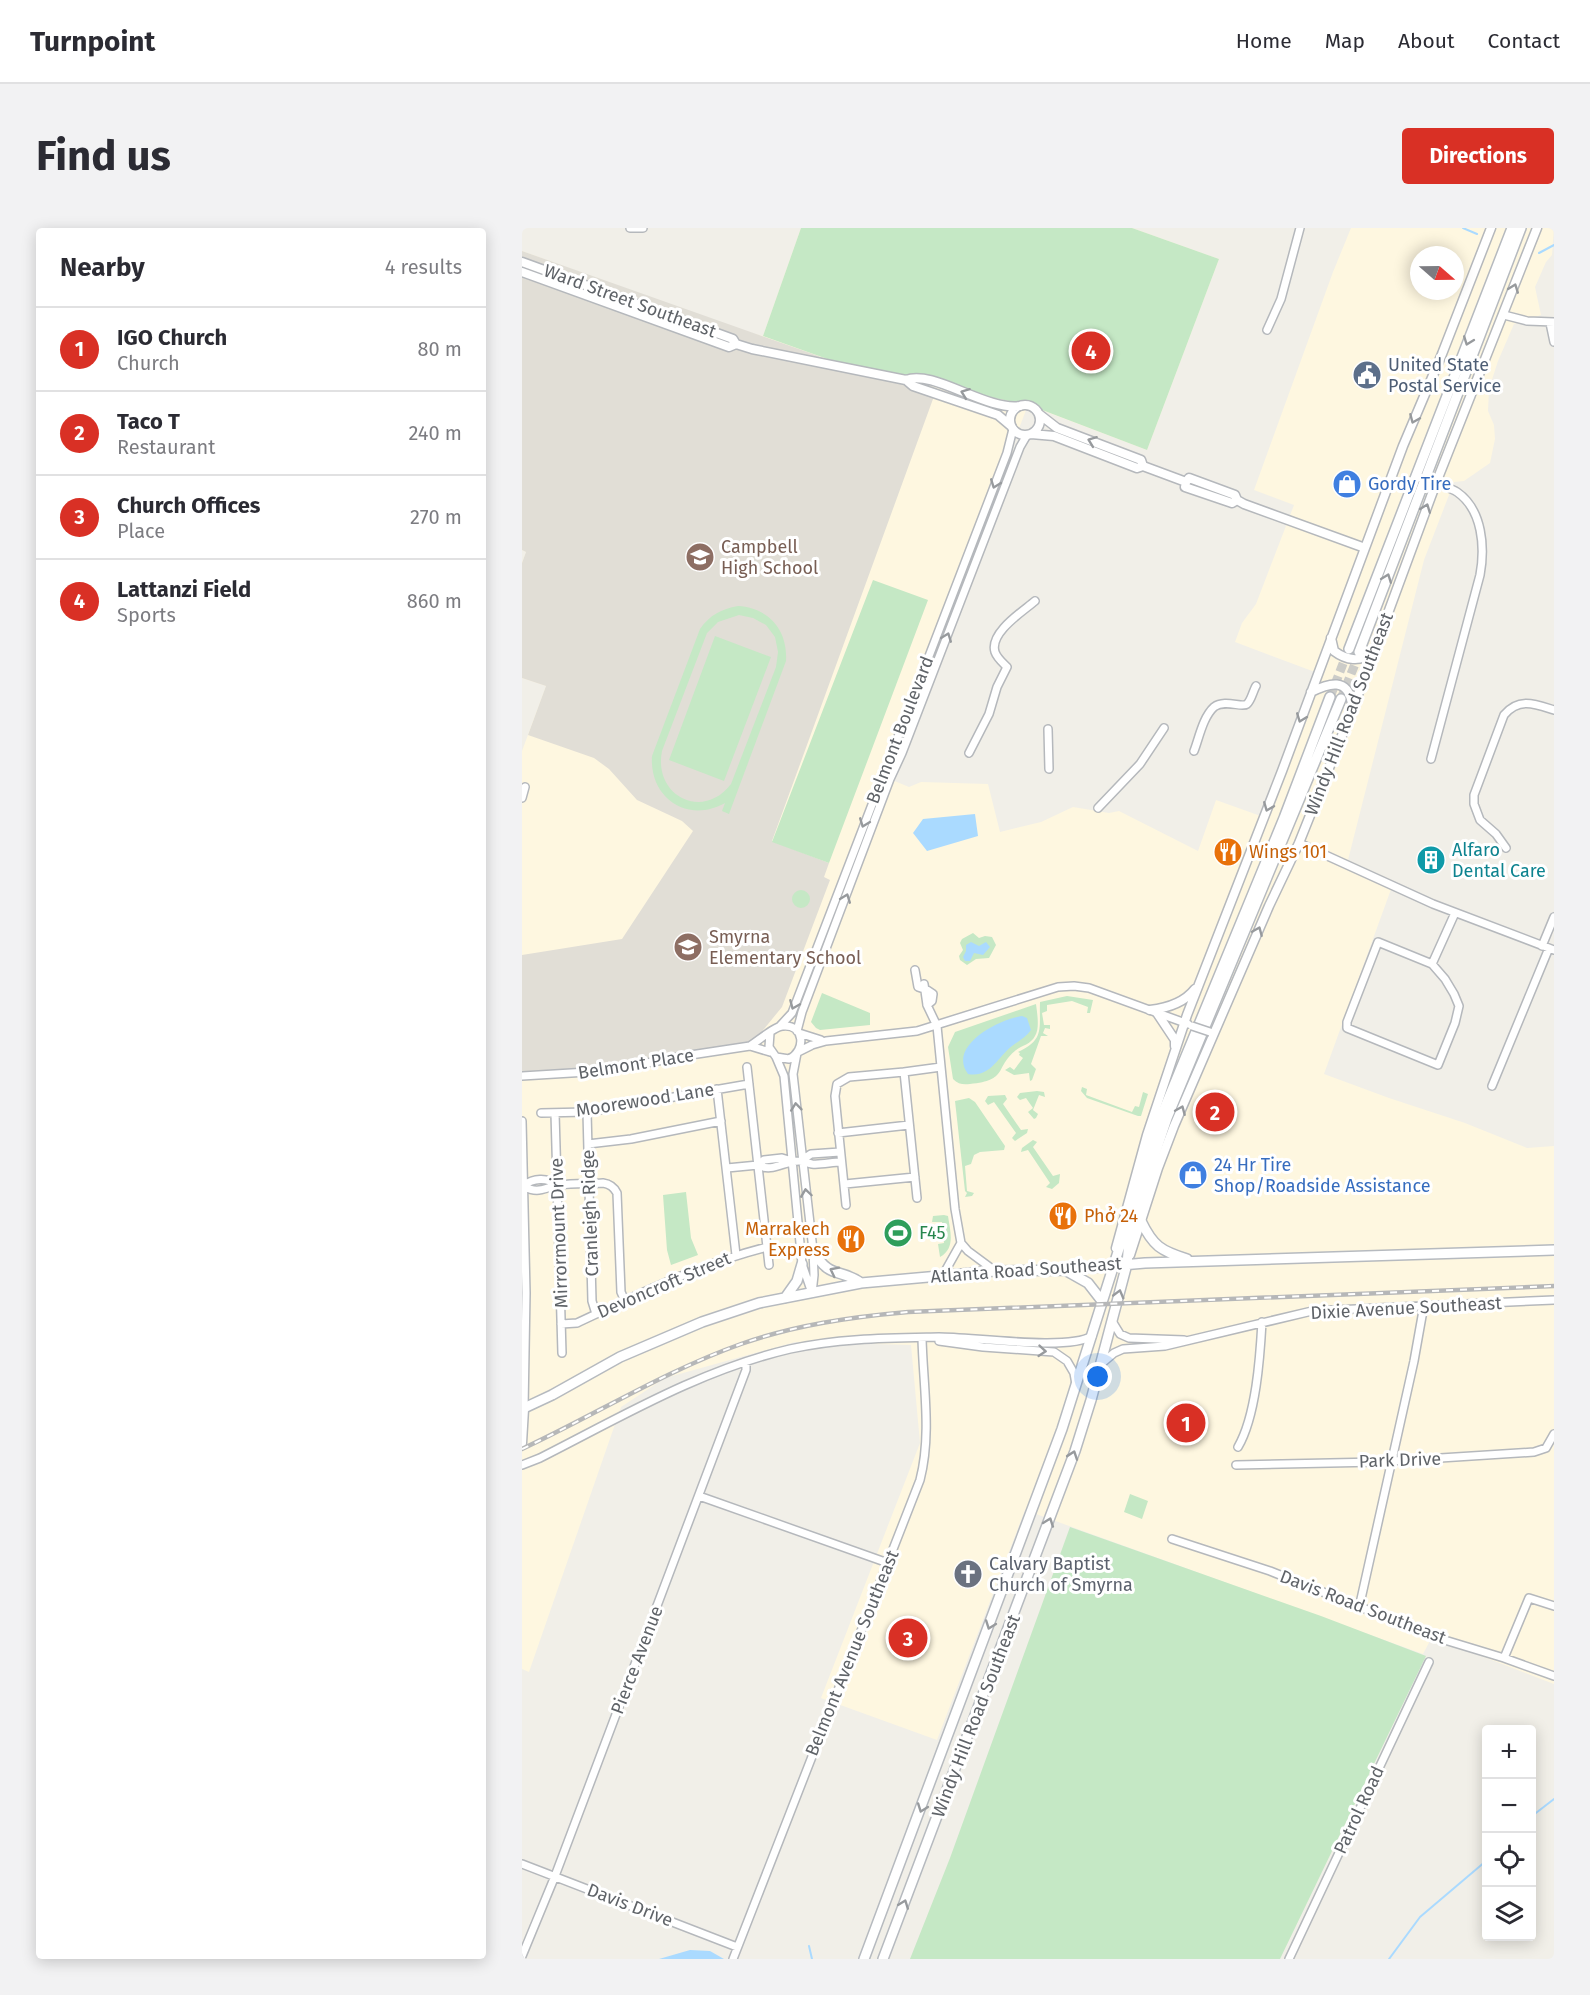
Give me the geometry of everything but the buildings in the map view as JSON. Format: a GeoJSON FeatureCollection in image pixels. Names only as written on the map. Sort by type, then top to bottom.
{"type":"FeatureCollection","features":[{"type":"Feature","properties":{"kind":"main road","name":"Windy Hill Road Southeast"},"geometry":{"type":"LineString","coordinates":[[1348,649],[1512,228]]}},
{"type":"Feature","properties":{"kind":"main road","name":"Windy Hill Road Southeast"},"geometry":{"type":"LineString","coordinates":[[1359,652],[1521,228]]}},
{"type":"Feature","properties":{"kind":"main road","name":"Windy Hill Road Southeast"},"geometry":{"type":"LineString","coordinates":[[864,1959],[1013,1564],[1077,1386],[1112,1266],[1160,1119],[1284,818],[1330,697]]}},
{"type":"Feature","properties":{"kind":"main road","name":"Windy Hill Road Southeast"},"geometry":{"type":"LineString","coordinates":[[883,1959],[1062,1487],[1084,1423],[1127,1264],[1129,1241],[1138,1205],[1167,1118],[1341,699]]}},
{"type":"Feature","properties":{"kind":"main road"},"geometry":{"type":"LineString","coordinates":[[1141,1221],[1157,1246],[1168,1253],[1192,1261]]}},
{"type":"Feature","properties":{"kind":"main road"},"geometry":{"type":"LineString","coordinates":[[813,1250],[830,1270],[854,1278],[861,1283]]}},
{"type":"Feature","properties":{"kind":"main road","name":"Atlanta Road Southeast"},"geometry":{"type":"LineString","coordinates":[[523,1409],[620,1357],[681,1330],[759,1303],[861,1283],[995,1271],[1065,1270],[1127,1264],[1554,1250]]}},
{"type":"Feature","properties":{"kind":"main road"},"geometry":{"type":"LineString","coordinates":[[785,1298],[797,1281],[802,1264]]}},
{"type":"Feature","properties":{"kind":"main road"},"geometry":{"type":"LineString","coordinates":[[1065,1270],[1088,1282],[1102,1301]]}},
{"type":"Feature","properties":{"kind":"street"},"geometry":{"type":"LineString","coordinates":[[630,228],[643,228]]}},
{"type":"Feature","properties":{"kind":"street"},"geometry":{"type":"LineString","coordinates":[[1267,330],[1281,299],[1300,228]]}},
{"type":"Feature","properties":{"kind":"street","name":"Windy Hill Road Southeast"},"geometry":{"type":"LineString","coordinates":[[1112,1266],[1137,1168],[1175,1051],[1188,1024],[1199,984],[1403,446],[1491,228]]}},
{"type":"Feature","properties":{"kind":"street","name":"Windy Hill Road Southeast"},"geometry":{"type":"LineString","coordinates":[[1127,1264],[1174,1126],[1212,1033],[1299,843],[1353,708],[1436,483],[1537,228]]}},
{"type":"Feature","properties":{"kind":"street","name":"Ward Street Southeast"},"geometry":{"type":"LineString","coordinates":[[522,262],[733,339],[736,344]]}},
{"type":"Feature","properties":{"kind":"street","name":"Ward Street Southeast"},"geometry":{"type":"LineString","coordinates":[[522,272],[729,347],[736,344],[760,351],[906,380],[913,386],[998,415],[1020,435],[1054,436],[1137,468],[1143,466],[1186,482],[1189,478],[1235,495],[1237,500],[1365,548]]}},
{"type":"Feature","properties":{"kind":"street"},"geometry":{"type":"LineString","coordinates":[[1504,315],[1527,321],[1552,322],[1554,342]]}},
{"type":"Feature","properties":{"kind":"street","name":"Ward Street Southeast"},"geometry":{"type":"LineString","coordinates":[[906,380],[914,376],[1001,406],[1031,406],[1047,422],[1057,428],[1141,460],[1143,466]]}},
{"type":"Feature","properties":{"kind":"street"},"geometry":{"type":"LineString","coordinates":[[1012,427],[1012,413],[1020,406]]}},
{"type":"Feature","properties":{"kind":"street"},"geometry":{"type":"LineString","coordinates":[[1029,435],[1039,426],[1039,414]]}},
{"type":"Feature","properties":{"kind":"street","name":"Belmont Boulevard"},"geometry":{"type":"LineString","coordinates":[[780,1026],[792,1013],[1007,453],[1012,427]]}},
{"type":"Feature","properties":{"kind":"street","name":"Belmont Boulevard"},"geometry":{"type":"LineString","coordinates":[[798,1032],[802,1012],[890,779],[1020,447],[1029,435]]}},
{"type":"Feature","properties":{"kind":"street"},"geometry":{"type":"LineString","coordinates":[[1431,759],[1480,575],[1483,546],[1478,522],[1465,500],[1457,492],[1436,483]]}},
{"type":"Feature","properties":{"kind":"street"},"geometry":{"type":"LineString","coordinates":[[969,753],[989,714],[997,687],[1007,667],[995,655],[996,637],[1005,626],[1035,601]]}},
{"type":"Feature","properties":{"kind":"street"},"geometry":{"type":"LineString","coordinates":[[1331,638],[1334,651],[1345,658],[1361,659],[1373,652]]}},
{"type":"Feature","properties":{"kind":"street"},"geometry":{"type":"LineString","coordinates":[[1311,692],[1327,684],[1340,686],[1351,695],[1353,708]]}},
{"type":"Feature","properties":{"kind":"street"},"geometry":{"type":"LineString","coordinates":[[1194,751],[1204,725],[1214,708],[1229,703],[1247,704],[1256,686]]}},
{"type":"Feature","properties":{"kind":"street"},"geometry":{"type":"LineString","coordinates":[[1506,848],[1475,812],[1474,795],[1504,715],[1510,708],[1526,702],[1554,710]]}},
{"type":"Feature","properties":{"kind":"street"},"geometry":{"type":"LineString","coordinates":[[1098,808],[1140,764],[1164,728]]}},
{"type":"Feature","properties":{"kind":"street"},"geometry":{"type":"LineString","coordinates":[[1048,729],[1049,769]]}},
{"type":"Feature","properties":{"kind":"street"},"geometry":{"type":"LineString","coordinates":[[522,798],[525,787]]}},
{"type":"Feature","properties":{"kind":"street"},"geometry":{"type":"LineString","coordinates":[[1299,843],[1455,913],[1548,948]]}},
{"type":"Feature","properties":{"kind":"street"},"geometry":{"type":"LineString","coordinates":[[1432,964],[1455,913]]}},
{"type":"Feature","properties":{"kind":"street"},"geometry":{"type":"LineString","coordinates":[[1492,1086],[1548,948],[1554,917]]}},
{"type":"Feature","properties":{"kind":"street"},"geometry":{"type":"LineString","coordinates":[[1378,942],[1432,964],[1445,979],[1459,1006],[1455,1023],[1438,1065],[1347,1028],[1347,1022],[1378,942]]}},
{"type":"Feature","properties":{"kind":"street"},"geometry":{"type":"LineString","coordinates":[[915,970],[918,987],[924,987],[933,994],[932,1001],[927,1005],[937,1026],[955,1209],[961,1243],[995,1271]]}},
{"type":"Feature","properties":{"kind":"street"},"geometry":{"type":"LineString","coordinates":[[1154,1011],[1181,1001],[1189,996],[1199,984]]}},
{"type":"Feature","properties":{"kind":"street"},"geometry":{"type":"LineString","coordinates":[[773,1054],[789,1059],[812,1045],[826,1041],[911,1032],[937,1026],[1058,987],[1074,986],[1089,988],[1212,1033]]}},
{"type":"Feature","properties":{"kind":"street"},"geometry":{"type":"LineString","coordinates":[[1154,1011],[1175,1040],[1175,1051]]}},
{"type":"Feature","properties":{"kind":"street"},"geometry":{"type":"LineString","coordinates":[[812,1293],[802,1264],[784,1076],[768,1042],[770,1033],[780,1026],[789,1026],[815,1039],[826,1041]]}},
{"type":"Feature","properties":{"kind":"street"},"geometry":{"type":"LineString","coordinates":[[798,1032],[802,1042],[793,1074],[813,1250],[812,1293]]}},
{"type":"Feature","properties":{"kind":"street","name":"Belmont Place"},"geometry":{"type":"LineString","coordinates":[[750,1046],[770,1033]]}},
{"type":"Feature","properties":{"kind":"street","name":"Belmont Place"},"geometry":{"type":"LineString","coordinates":[[522,1076],[604,1071],[715,1050],[750,1046],[773,1054]]}},
{"type":"Feature","properties":{"kind":"street"},"geometry":{"type":"LineString","coordinates":[[747,1067],[769,1265]]}},
{"type":"Feature","properties":{"kind":"street"},"geometry":{"type":"LineString","coordinates":[[846,1205],[835,1096],[837,1084],[849,1077],[941,1067]]}},
{"type":"Feature","properties":{"kind":"street"},"geometry":{"type":"LineString","coordinates":[[904,1072],[917,1198]]}},
{"type":"Feature","properties":{"kind":"street","name":"Moorewood Lane"},"geometry":{"type":"LineString","coordinates":[[541,1113],[587,1112],[749,1084]]}},
{"type":"Feature","properties":{"kind":"street"},"geometry":{"type":"LineString","coordinates":[[717,1089],[736,1255]]}},
{"type":"Feature","properties":{"kind":"street","name":"Cranleigh Ridge"},"geometry":{"type":"LineString","coordinates":[[587,1112],[592,1301],[596,1314]]}},
{"type":"Feature","properties":{"kind":"street","name":"Mirrormount Drive"},"geometry":{"type":"LineString","coordinates":[[555,1113],[562,1353]]}},
{"type":"Feature","properties":{"kind":"street"},"geometry":{"type":"LineString","coordinates":[[522,1121],[526,1284],[522,1441]]}},
{"type":"Feature","properties":{"kind":"street"},"geometry":{"type":"LineString","coordinates":[[588,1144],[614,1142],[721,1121]]}},
{"type":"Feature","properties":{"kind":"street"},"geometry":{"type":"LineString","coordinates":[[838,1133],[909,1125]]}},
{"type":"Feature","properties":{"kind":"street"},"geometry":{"type":"LineString","coordinates":[[802,1160],[811,1154],[840,1152]]}},
{"type":"Feature","properties":{"kind":"street"},"geometry":{"type":"LineString","coordinates":[[727,1168],[758,1165],[764,1160],[782,1158],[792,1161],[802,1160],[812,1164],[841,1162]]}},
{"type":"Feature","properties":{"kind":"street"},"geometry":{"type":"LineString","coordinates":[[845,1184],[915,1176]]}},
{"type":"Feature","properties":{"kind":"street"},"geometry":{"type":"LineString","coordinates":[[523,1186],[530,1181],[550,1180],[557,1185],[609,1184],[617,1193],[621,1292],[625,1301]]}},
{"type":"Feature","properties":{"kind":"street"},"geometry":{"type":"LineString","coordinates":[[943,1275],[961,1243]]}},
{"type":"Feature","properties":{"kind":"street","name":"Devoncroft Street"},"geometry":{"type":"LineString","coordinates":[[561,1324],[577,1323],[674,1277],[736,1255],[767,1247]]}},
{"type":"Feature","properties":{"kind":"street","name":"Dixie Avenue Southeast"},"geometry":{"type":"LineString","coordinates":[[1101,1365],[1114,1353],[1123,1349],[1165,1346],[1190,1341],[1312,1311],[1554,1300]]}},
{"type":"Feature","properties":{"kind":"street"},"geometry":{"type":"LineString","coordinates":[[1359,1608],[1414,1361],[1424,1305]]}},
{"type":"Feature","properties":{"kind":"street","name":"Dixie Avenue Southeast"},"geometry":{"type":"LineString","coordinates":[[1112,1321],[1120,1335],[1129,1338],[1190,1341]]}},
{"type":"Feature","properties":{"kind":"street"},"geometry":{"type":"LineString","coordinates":[[1238,1448],[1244,1437],[1253,1399],[1262,1322]]}},
{"type":"Feature","properties":{"kind":"street"},"geometry":{"type":"LineString","coordinates":[[522,1465],[666,1393],[746,1362],[792,1349],[847,1340],[887,1337],[1078,1342],[1092,1336]]}},
{"type":"Feature","properties":{"kind":"street"},"geometry":{"type":"LineString","coordinates":[[922,1338],[983,1347],[1054,1352],[1067,1361],[1074,1373],[1077,1386]]}},
{"type":"Feature","properties":{"kind":"street","name":"Belmont Avenue Southeast"},"geometry":{"type":"LineString","coordinates":[[733,1959],[917,1488],[923,1462],[926,1424],[922,1338]]}},
{"type":"Feature","properties":{"kind":"street","name":"Pierce Avenue"},"geometry":{"type":"LineString","coordinates":[[522,1956],[555,1876],[699,1496],[746,1370],[746,1362]]}},
{"type":"Feature","properties":{"kind":"street","name":"Park Drive"},"geometry":{"type":"LineString","coordinates":[[1236,1465],[1391,1461],[1534,1452],[1546,1448],[1554,1434]]}},
{"type":"Feature","properties":{"kind":"street"},"geometry":{"type":"LineString","coordinates":[[699,1496],[888,1563]]}},
{"type":"Feature","properties":{"kind":"street","name":"Davis Road Southeast"},"geometry":{"type":"LineString","coordinates":[[1172,1539],[1270,1571],[1438,1638],[1554,1676]]}},
{"type":"Feature","properties":{"kind":"street"},"geometry":{"type":"LineString","coordinates":[[1504,1658],[1529,1598],[1554,1606]]}},
{"type":"Feature","properties":{"kind":"street","name":"Patrol Road"},"geometry":{"type":"LineString","coordinates":[[1289,1959],[1429,1662]]}},
{"type":"Feature","properties":{"kind":"street","name":"Davis Drive"},"geometry":{"type":"LineString","coordinates":[[522,1864],[737,1947]]}},
{"type":"Feature","properties":{"kind":"shaded area"},"geometry":{"type":"Polygon","coordinates":[[[801,228],[1132,228],[1219,259],[1147,450],[1028,405],[885,777],[909,787],[921,782],[988,784],[1000,832],[1041,822],[1073,807],[1109,813],[1119,811],[1198,851],[1216,800],[1269,819],[1323,675],[1235,642],[1242,623],[1256,604],[1294,505],[1254,490],[1351,228],[1554,228],[1552,255],[1546,262],[1535,287],[1541,315],[1514,324],[1489,389],[1488,411],[1494,425],[1495,439],[1490,463],[1464,481],[1454,482],[1424,560],[1348,860],[1394,881],[1324,1074],[1465,1123],[1527,1148],[1554,1146],[1554,1684],[1432,1637],[1423,1654],[1025,1510],[937,1740],[821,1698],[920,1443],[911,1345],[795,1342],[665,1378],[621,1407],[529,1672],[522,1669],[522,751],[546,686],[522,678],[522,563],[526,552],[522,550],[522,251],[743,331],[763,336],[801,228]]]}},
{"type":"Feature","properties":{"kind":"shaded area","name":"Campbell High School"},"geometry":{"type":"Polygon","coordinates":[[[522,251],[861,371],[937,388],[772,841],[829,863],[824,877],[830,880],[782,1007],[750,1046],[622,1068],[522,1076],[522,955],[622,939],[693,831],[682,821],[637,800],[609,769],[594,758],[528,735],[546,686],[522,678],[522,563],[526,552],[522,550],[522,251]]]}},
{"type":"Feature","properties":{"kind":"green space"},"geometry":{"type":"Polygon","coordinates":[[[801,228],[1132,228],[1219,259],[1147,450],[1029,405],[861,371],[763,336],[801,228]]]}},
{"type":"Feature","properties":{"kind":"green space"},"geometry":{"type":"Polygon","coordinates":[[[873,580],[928,600],[829,863],[772,842],[873,580]]]}},
{"type":"Feature","properties":{"kind":"green space"},"geometry":{"type":"Polygon","coordinates":[[[738,606],[759,611],[774,623],[784,640],[786,661],[729,814],[722,811],[725,803],[711,809],[698,810],[674,803],[664,795],[657,784],[652,756],[700,629],[712,616],[738,606]],[[739,615],[718,622],[707,633],[662,751],[661,767],[665,780],[672,791],[694,802],[707,801],[720,795],[731,784],[776,667],[778,652],[775,637],[766,625],[753,618],[739,615]]]}},
{"type":"Feature","properties":{"kind":"green space"},"geometry":{"type":"Polygon","coordinates":[[[715,636],[771,657],[724,781],[669,760],[715,636]]]}},
{"type":"Feature","properties":{"kind":"green space"},"geometry":{"type":"Polygon","coordinates":[[[797,890],[805,890],[810,895],[808,906],[797,908],[792,903],[792,895],[797,890]]]}},
{"type":"Feature","properties":{"kind":"green space"},"geometry":{"type":"Polygon","coordinates":[[[973,933],[979,938],[992,937],[996,945],[989,958],[976,959],[967,965],[960,960],[959,956],[963,950],[960,943],[962,939],[973,933]]]}},
{"type":"Feature","properties":{"kind":"green space"},"geometry":{"type":"Polygon","coordinates":[[[822,993],[870,1013],[870,1025],[820,1030],[816,1028],[811,1022],[822,993]]]}},
{"type":"Feature","properties":{"kind":"green space"},"geometry":{"type":"Polygon","coordinates":[[[1067,996],[1093,1000],[1090,1013],[1087,1013],[1088,1007],[1072,1001],[1047,1005],[1047,1011],[1042,1013],[1044,1025],[1050,1025],[1050,1029],[1045,1028],[1043,1033],[1048,1036],[1041,1036],[1031,1064],[1036,1069],[1032,1080],[1030,1081],[1029,1073],[1014,1075],[1005,1070],[1010,1067],[1014,1070],[1023,1058],[1018,1052],[1037,1038],[1040,1026],[1040,1002],[1067,996]]]}},
{"type":"Feature","properties":{"kind":"green space"},"geometry":{"type":"Polygon","coordinates":[[[1036,1004],[1037,1033],[1031,1041],[1009,1056],[996,1076],[991,1080],[967,1084],[953,1079],[948,1047],[955,1032],[1036,1004]]]}},
{"type":"Feature","properties":{"kind":"green space"},"geometry":{"type":"Polygon","coordinates":[[[1082,1087],[1087,1089],[1086,1095],[1132,1112],[1135,1106],[1139,1107],[1143,1092],[1148,1094],[1141,1116],[1138,1116],[1087,1098],[1081,1091],[1082,1087]]]}},
{"type":"Feature","properties":{"kind":"green space"},"geometry":{"type":"Polygon","coordinates":[[[1044,1092],[1045,1097],[1039,1095],[1033,1110],[1038,1114],[1034,1119],[1028,1112],[1033,1108],[1026,1098],[1020,1100],[1017,1097],[1020,1093],[1044,1092]]]}},
{"type":"Feature","properties":{"kind":"green space"},"geometry":{"type":"Polygon","coordinates":[[[1005,1095],[1007,1099],[1003,1104],[1021,1130],[1028,1129],[1027,1133],[1015,1141],[1012,1138],[1016,1133],[994,1102],[988,1105],[985,1101],[988,1096],[1005,1095]]]}},
{"type":"Feature","properties":{"kind":"green space"},"geometry":{"type":"Polygon","coordinates":[[[969,1098],[975,1102],[1005,1146],[1004,1150],[980,1152],[974,1155],[971,1164],[965,1166],[967,1191],[974,1193],[972,1196],[965,1197],[967,1193],[955,1101],[969,1098]]]}},
{"type":"Feature","properties":{"kind":"green space"},"geometry":{"type":"Polygon","coordinates":[[[1033,1140],[1037,1142],[1033,1147],[1053,1176],[1060,1174],[1059,1183],[1052,1189],[1046,1187],[1050,1183],[1028,1150],[1021,1152],[1022,1148],[1033,1140]]]}},
{"type":"Feature","properties":{"kind":"green space"},"geometry":{"type":"Polygon","coordinates":[[[686,1192],[691,1238],[698,1255],[671,1265],[667,1250],[663,1195],[686,1192]]]}},
{"type":"Feature","properties":{"kind":"green space"},"geometry":{"type":"Polygon","coordinates":[[[933,1216],[948,1216],[951,1239],[948,1249],[940,1257],[938,1244],[944,1243],[942,1222],[932,1222],[933,1216]]]}},
{"type":"Feature","properties":{"kind":"green space"},"geometry":{"type":"Polygon","coordinates":[[[1130,1494],[1148,1501],[1142,1519],[1124,1512],[1130,1494]]]}},
{"type":"Feature","properties":{"kind":"green space"},"geometry":{"type":"Polygon","coordinates":[[[1070,1527],[1321,1616],[1426,1656],[1280,1959],[910,1959],[950,1858],[1070,1527]]]}},
{"type":"Feature","properties":{"kind":"water"},"geometry":{"type":"Polygon","coordinates":[[[975,814],[978,836],[927,851],[913,833],[923,819],[975,814]]]}},
{"type":"Feature","properties":{"kind":"water"},"geometry":{"type":"Polygon","coordinates":[[[971,942],[979,946],[986,942],[990,947],[983,955],[974,953],[970,961],[965,961],[963,957],[966,945],[971,942]]]}},
{"type":"Feature","properties":{"kind":"water"},"geometry":{"type":"Polygon","coordinates":[[[1022,1016],[1027,1018],[1031,1030],[988,1070],[968,1074],[963,1064],[964,1054],[970,1044],[989,1028],[1022,1016]]]}},
{"type":"Feature","properties":{"kind":"water"},"geometry":{"type":"Polygon","coordinates":[[[690,1950],[710,1951],[724,1959],[659,1959],[690,1950]]]}},
{"type":"Feature","properties":{"kind":"waterway"},"geometry":{"type":"LineString","coordinates":[[1463,228],[1477,234]]}},
{"type":"Feature","properties":{"kind":"waterway"},"geometry":{"type":"LineString","coordinates":[[1539,253],[1554,245]]}},
{"type":"Feature","properties":{"kind":"waterway"},"geometry":{"type":"LineString","coordinates":[[1536,1813],[1554,1799]]}},
{"type":"Feature","properties":{"kind":"waterway"},"geometry":{"type":"LineString","coordinates":[[1389,1959],[1420,1917],[1482,1864]]}},
{"type":"Feature","properties":{"kind":"waterway"},"geometry":{"type":"LineString","coordinates":[[809,1946],[812,1959]]}},
{"type":"Feature","properties":{"kind":"tunnel"},"geometry":{"type":"LineString","coordinates":[[1330,697],[1348,651]]}},
{"type":"Feature","properties":{"kind":"tunnel"},"geometry":{"type":"LineString","coordinates":[[1341,699],[1359,654]]}},
{"type":"Feature","properties":{"kind":"railway"},"geometry":{"type":"LineString","coordinates":[[522,1449],[658,1380],[713,1355],[761,1337],[844,1319],[908,1312],[1554,1286]]}},
{"type":"Feature","properties":{"kind":"place","name":"Lattanzi Field"},"geometry":{"type":"Point","coordinates":[1091,351]}},
{"type":"Feature","properties":{"kind":"place","name":"United State Postal Service"},"geometry":{"type":"Point","coordinates":[1367,375]}},
{"type":"Feature","properties":{"kind":"place","name":"Gordy Tire"},"geometry":{"type":"Point","coordinates":[1347,484]}},
{"type":"Feature","properties":{"kind":"place","name":"Campbell High School"},"geometry":{"type":"Point","coordinates":[700,557]}},
{"type":"Feature","properties":{"kind":"place","name":"Wings 101"},"geometry":{"type":"Point","coordinates":[1228,852]}},
{"type":"Feature","properties":{"kind":"place","name":"Alfaro Dental Care"},"geometry":{"type":"Point","coordinates":[1431,860]}},
{"type":"Feature","properties":{"kind":"place","name":"Smyrna Elementary School"},"geometry":{"type":"Point","coordinates":[688,947]}},
{"type":"Feature","properties":{"kind":"place","name":"Taco T"},"geometry":{"type":"Point","coordinates":[1215,1112]}},
{"type":"Feature","properties":{"kind":"place","name":"24 Hr Tire Shop/Roadside Assistance"},"geometry":{"type":"Point","coordinates":[1193,1175]}},
{"type":"Feature","properties":{"kind":"place","name":"Phở 24"},"geometry":{"type":"Point","coordinates":[1063,1216]}},
{"type":"Feature","properties":{"kind":"place","name":"F45"},"geometry":{"type":"Point","coordinates":[898,1233]}},
{"type":"Feature","properties":{"kind":"place","name":"Marrakech Express"},"geometry":{"type":"Point","coordinates":[851,1239]}},
{"type":"Feature","properties":{"kind":"place","name":"IGO Church"},"geometry":{"type":"Point","coordinates":[1186,1423]}},
{"type":"Feature","properties":{"kind":"place","name":"Calvary Baptist Church of Smyrna"},"geometry":{"type":"Point","coordinates":[968,1574]}},
{"type":"Feature","properties":{"kind":"place","name":"Church Offices"},"geometry":{"type":"Point","coordinates":[908,1638]}}]}
